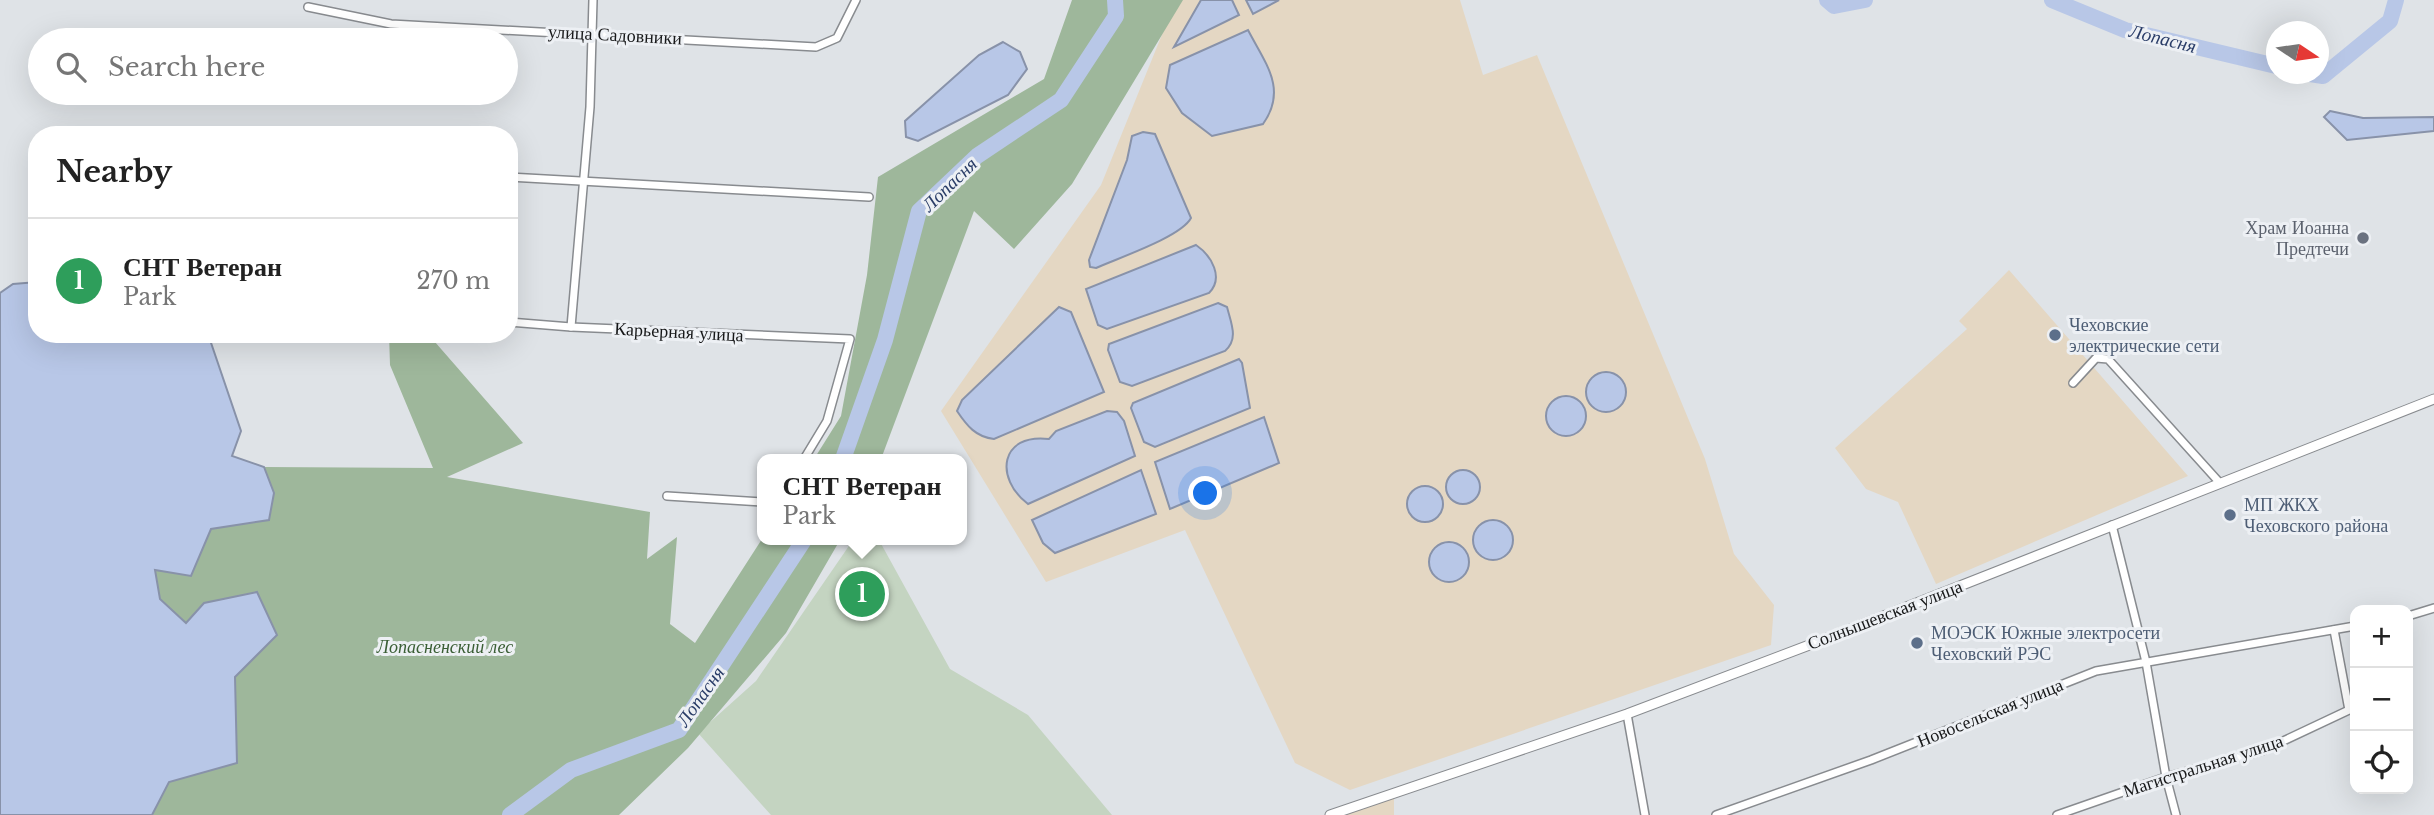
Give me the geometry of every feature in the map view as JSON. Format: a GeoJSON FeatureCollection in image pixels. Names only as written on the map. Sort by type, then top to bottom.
{"type":"FeatureCollection","features":[{"type":"Feature","properties":{"kind":"street"},"geometry":{"type":"LineString","coordinates":[[571,327],[594,34],[593,0]]}},
{"type":"Feature","properties":{"kind":"street","name":"улица Садовники"},"geometry":{"type":"LineString","coordinates":[[518,30],[816,47],[837,38],[856,0]]}},
{"type":"Feature","properties":{"kind":"street","name":"улица Садовники"},"geometry":{"type":"LineString","coordinates":[[308,8],[391,24],[472,28]]}},
{"type":"Feature","properties":{"kind":"street"},"geometry":{"type":"LineString","coordinates":[[518,177],[869,197]]}},
{"type":"Feature","properties":{"kind":"street","name":"Карьерная улица"},"geometry":{"type":"LineString","coordinates":[[518,323],[850,340],[827,422],[807,454]]}},
{"type":"Feature","properties":{"kind":"street"},"geometry":{"type":"LineString","coordinates":[[2073,383],[2096,358],[2108,359],[2219,482]]}},
{"type":"Feature","properties":{"kind":"street","name":"Солнышевская улица"},"geometry":{"type":"LineString","coordinates":[[1330,815],[1627,713],[1833,636],[2434,399]]}},
{"type":"Feature","properties":{"kind":"street"},"geometry":{"type":"LineString","coordinates":[[667,496],[757,502]]}},
{"type":"Feature","properties":{"kind":"street"},"geometry":{"type":"LineString","coordinates":[[2112,525],[2146,662],[2166,778],[2176,815]]}},
{"type":"Feature","properties":{"kind":"street"},"geometry":{"type":"LineString","coordinates":[[2413,614],[2434,608]]}},
{"type":"Feature","properties":{"kind":"street","name":"Новосельская улица"},"geometry":{"type":"LineString","coordinates":[[1716,815],[1871,760],[2096,671],[2350,627]]}},
{"type":"Feature","properties":{"kind":"street","name":"Магистральная улица"},"geometry":{"type":"LineString","coordinates":[[2057,815],[2166,778],[2262,751],[2349,710],[2334,630]]}},
{"type":"Feature","properties":{"kind":"street"},"geometry":{"type":"LineString","coordinates":[[1627,713],[1645,815]]}},
{"type":"Feature","properties":{"kind":"shaded area"},"geometry":{"type":"Polygon","coordinates":[[[1176,0],[1460,0],[1483,75],[1537,55],[1705,459],[1734,554],[1774,605],[1771,645],[1350,790],[1295,763],[1185,530],[1046,582],[941,411],[1101,185],[1176,0]]]}},
{"type":"Feature","properties":{"kind":"shaded area"},"geometry":{"type":"Polygon","coordinates":[[[2009,270],[2188,476],[1936,584],[1898,502],[1866,489],[1835,448],[1967,329],[1959,321],[2009,270]]]}},
{"type":"Feature","properties":{"kind":"shaded area"},"geometry":{"type":"Polygon","coordinates":[[[1394,796],[1394,815],[1338,815],[1394,796]]]}},
{"type":"Feature","properties":{"kind":"green space"},"geometry":{"type":"Polygon","coordinates":[[[1072,0],[1183,0],[1072,184],[1014,249],[974,211],[883,454],[817,454],[841,416],[867,275],[878,177],[1044,79],[1072,0]]]}},
{"type":"Feature","properties":{"kind":"green space","name":"Лопасненский лес"},"geometry":{"type":"Polygon","coordinates":[[[389,343],[436,343],[523,443],[447,477],[650,512],[647,559],[677,537],[670,624],[695,643],[758,545],[837,545],[786,633],[688,748],[619,815],[152,815],[169,782],[236,763],[235,677],[277,635],[186,624],[159,599],[155,570],[211,529],[269,520],[274,493],[264,467],[433,468],[390,365],[389,343]]]}},
{"type":"Feature","properties":{"kind":"green space"},"geometry":{"type":"Polygon","coordinates":[[[850,545],[882,545],[950,669],[1028,715],[1112,815],[771,815],[698,733],[756,681],[850,545]]]}},
{"type":"Feature","properties":{"kind":"water"},"geometry":{"type":"Polygon","coordinates":[[[1201,0],[1232,0],[1239,15],[1174,47],[1201,0]]]}},
{"type":"Feature","properties":{"kind":"water"},"geometry":{"type":"Polygon","coordinates":[[[1246,0],[1279,0],[1253,14],[1246,0]]]}},
{"type":"Feature","properties":{"kind":"water"},"geometry":{"type":"Polygon","coordinates":[[[1248,30],[1271,76],[1274,99],[1270,111],[1263,124],[1212,136],[1182,113],[1166,88],[1170,65],[1248,30]]]}},
{"type":"Feature","properties":{"kind":"water"},"geometry":{"type":"Polygon","coordinates":[[[1003,42],[1020,52],[1027,69],[1008,95],[918,141],[906,137],[905,121],[979,55],[1003,42]]]}},
{"type":"Feature","properties":{"kind":"water"},"geometry":{"type":"Polygon","coordinates":[[[2330,111],[2363,118],[2434,117],[2434,131],[2347,140],[2324,117],[2330,111]]]}},
{"type":"Feature","properties":{"kind":"water"},"geometry":{"type":"Polygon","coordinates":[[[1143,132],[1155,134],[1191,218],[1162,240],[1096,268],[1090,267],[1089,260],[1127,160],[1132,136],[1143,132]]]}},
{"type":"Feature","properties":{"kind":"water"},"geometry":{"type":"Polygon","coordinates":[[[1196,245],[1207,255],[1216,274],[1216,281],[1209,293],[1107,329],[1098,325],[1086,289],[1196,245]]]}},
{"type":"Feature","properties":{"kind":"water"},"geometry":{"type":"Polygon","coordinates":[[[28,283],[28,343],[211,343],[241,431],[232,456],[264,467],[274,493],[269,520],[211,529],[191,576],[155,570],[160,599],[186,623],[204,603],[257,592],[277,635],[235,677],[237,763],[169,782],[152,815],[0,815],[0,293],[13,284],[28,283]]]}},
{"type":"Feature","properties":{"kind":"water"},"geometry":{"type":"Polygon","coordinates":[[[1218,303],[1227,307],[1233,330],[1232,341],[1225,351],[1132,386],[1120,382],[1108,350],[1109,344],[1218,303]]]}},
{"type":"Feature","properties":{"kind":"water"},"geometry":{"type":"Polygon","coordinates":[[[1059,307],[1071,312],[1104,392],[994,439],[977,433],[957,411],[962,400],[1059,307]]]}},
{"type":"Feature","properties":{"kind":"water"},"geometry":{"type":"Polygon","coordinates":[[[1239,359],[1250,408],[1155,447],[1144,442],[1131,408],[1133,403],[1239,359]]]}},
{"type":"Feature","properties":{"kind":"water"},"geometry":{"type":"Polygon","coordinates":[[[1606,372],[1614,373],[1620,378],[1625,384],[1625,400],[1620,406],[1614,411],[1606,412],[1598,411],[1592,406],[1587,400],[1586,392],[1587,384],[1592,378],[1598,373],[1606,372]]]}},
{"type":"Feature","properties":{"kind":"water"},"geometry":{"type":"Polygon","coordinates":[[[1566,396],[1574,397],[1580,402],[1585,408],[1585,424],[1580,430],[1574,435],[1566,436],[1558,435],[1552,430],[1547,424],[1546,416],[1547,408],[1552,402],[1558,397],[1566,396]]]}},
{"type":"Feature","properties":{"kind":"water"},"geometry":{"type":"Polygon","coordinates":[[[1107,411],[1117,412],[1124,421],[1135,456],[1028,504],[1010,482],[1007,460],[1012,450],[1020,443],[1033,439],[1049,439],[1056,431],[1107,411]]]}},
{"type":"Feature","properties":{"kind":"water"},"geometry":{"type":"Polygon","coordinates":[[[1264,417],[1279,463],[1170,509],[1155,462],[1264,417]]]}},
{"type":"Feature","properties":{"kind":"water"},"geometry":{"type":"Polygon","coordinates":[[[1141,470],[1156,514],[1055,553],[1043,543],[1032,520],[1141,470]]]}},
{"type":"Feature","properties":{"kind":"water"},"geometry":{"type":"Polygon","coordinates":[[[1463,470],[1475,475],[1480,487],[1475,499],[1463,504],[1451,499],[1446,487],[1451,475],[1463,470]]]}},
{"type":"Feature","properties":{"kind":"water"},"geometry":{"type":"Polygon","coordinates":[[[1425,486],[1437,492],[1443,504],[1437,516],[1425,522],[1413,516],[1407,504],[1413,492],[1425,486]]]}},
{"type":"Feature","properties":{"kind":"water"},"geometry":{"type":"Polygon","coordinates":[[[1493,520],[1501,521],[1507,526],[1512,532],[1512,548],[1507,554],[1501,559],[1493,560],[1485,559],[1479,554],[1474,548],[1473,540],[1474,532],[1479,526],[1485,521],[1493,520]]]}},
{"type":"Feature","properties":{"kind":"water"},"geometry":{"type":"Polygon","coordinates":[[[1449,542],[1457,543],[1463,548],[1468,554],[1468,570],[1463,576],[1457,581],[1449,582],[1441,581],[1435,576],[1430,570],[1429,562],[1430,554],[1435,548],[1441,543],[1449,542]]]}},
{"type":"Feature","properties":{"kind":"waterway","name":"Лопасня"},"geometry":{"type":"LineString","coordinates":[[845,454],[885,340],[919,211],[977,156],[1061,100],[1116,16],[1115,0]]}},
{"type":"Feature","properties":{"kind":"waterway","name":"Лопасня"},"geometry":{"type":"LineString","coordinates":[[1827,0],[1834,6],[1865,0]]}},
{"type":"Feature","properties":{"kind":"waterway","name":"Лопасня"},"geometry":{"type":"LineString","coordinates":[[2052,0],[2125,30],[2266,64]]}},
{"type":"Feature","properties":{"kind":"waterway","name":"Лопасня"},"geometry":{"type":"LineString","coordinates":[[2329,71],[2390,21],[2396,0]]}},
{"type":"Feature","properties":{"kind":"waterway","name":"Лопасня"},"geometry":{"type":"LineString","coordinates":[[510,815],[571,770],[679,730],[801,545]]}},
{"type":"Feature","properties":{"kind":"place","name":"Храм Иоанна Предтечи"},"geometry":{"type":"Point","coordinates":[2363,238]}},
{"type":"Feature","properties":{"kind":"place","name":"Чеховские электрические сети"},"geometry":{"type":"Point","coordinates":[2055,335]}},
{"type":"Feature","properties":{"kind":"place","name":"МП ЖКХ Чеховского района"},"geometry":{"type":"Point","coordinates":[2230,515]}},
{"type":"Feature","properties":{"kind":"place","name":"СНТ Ветеран"},"geometry":{"type":"Point","coordinates":[862,594]}},
{"type":"Feature","properties":{"kind":"place","name":"МОЭСК Южные электросети Чеховский РЭС"},"geometry":{"type":"Point","coordinates":[1917,643]}}]}
